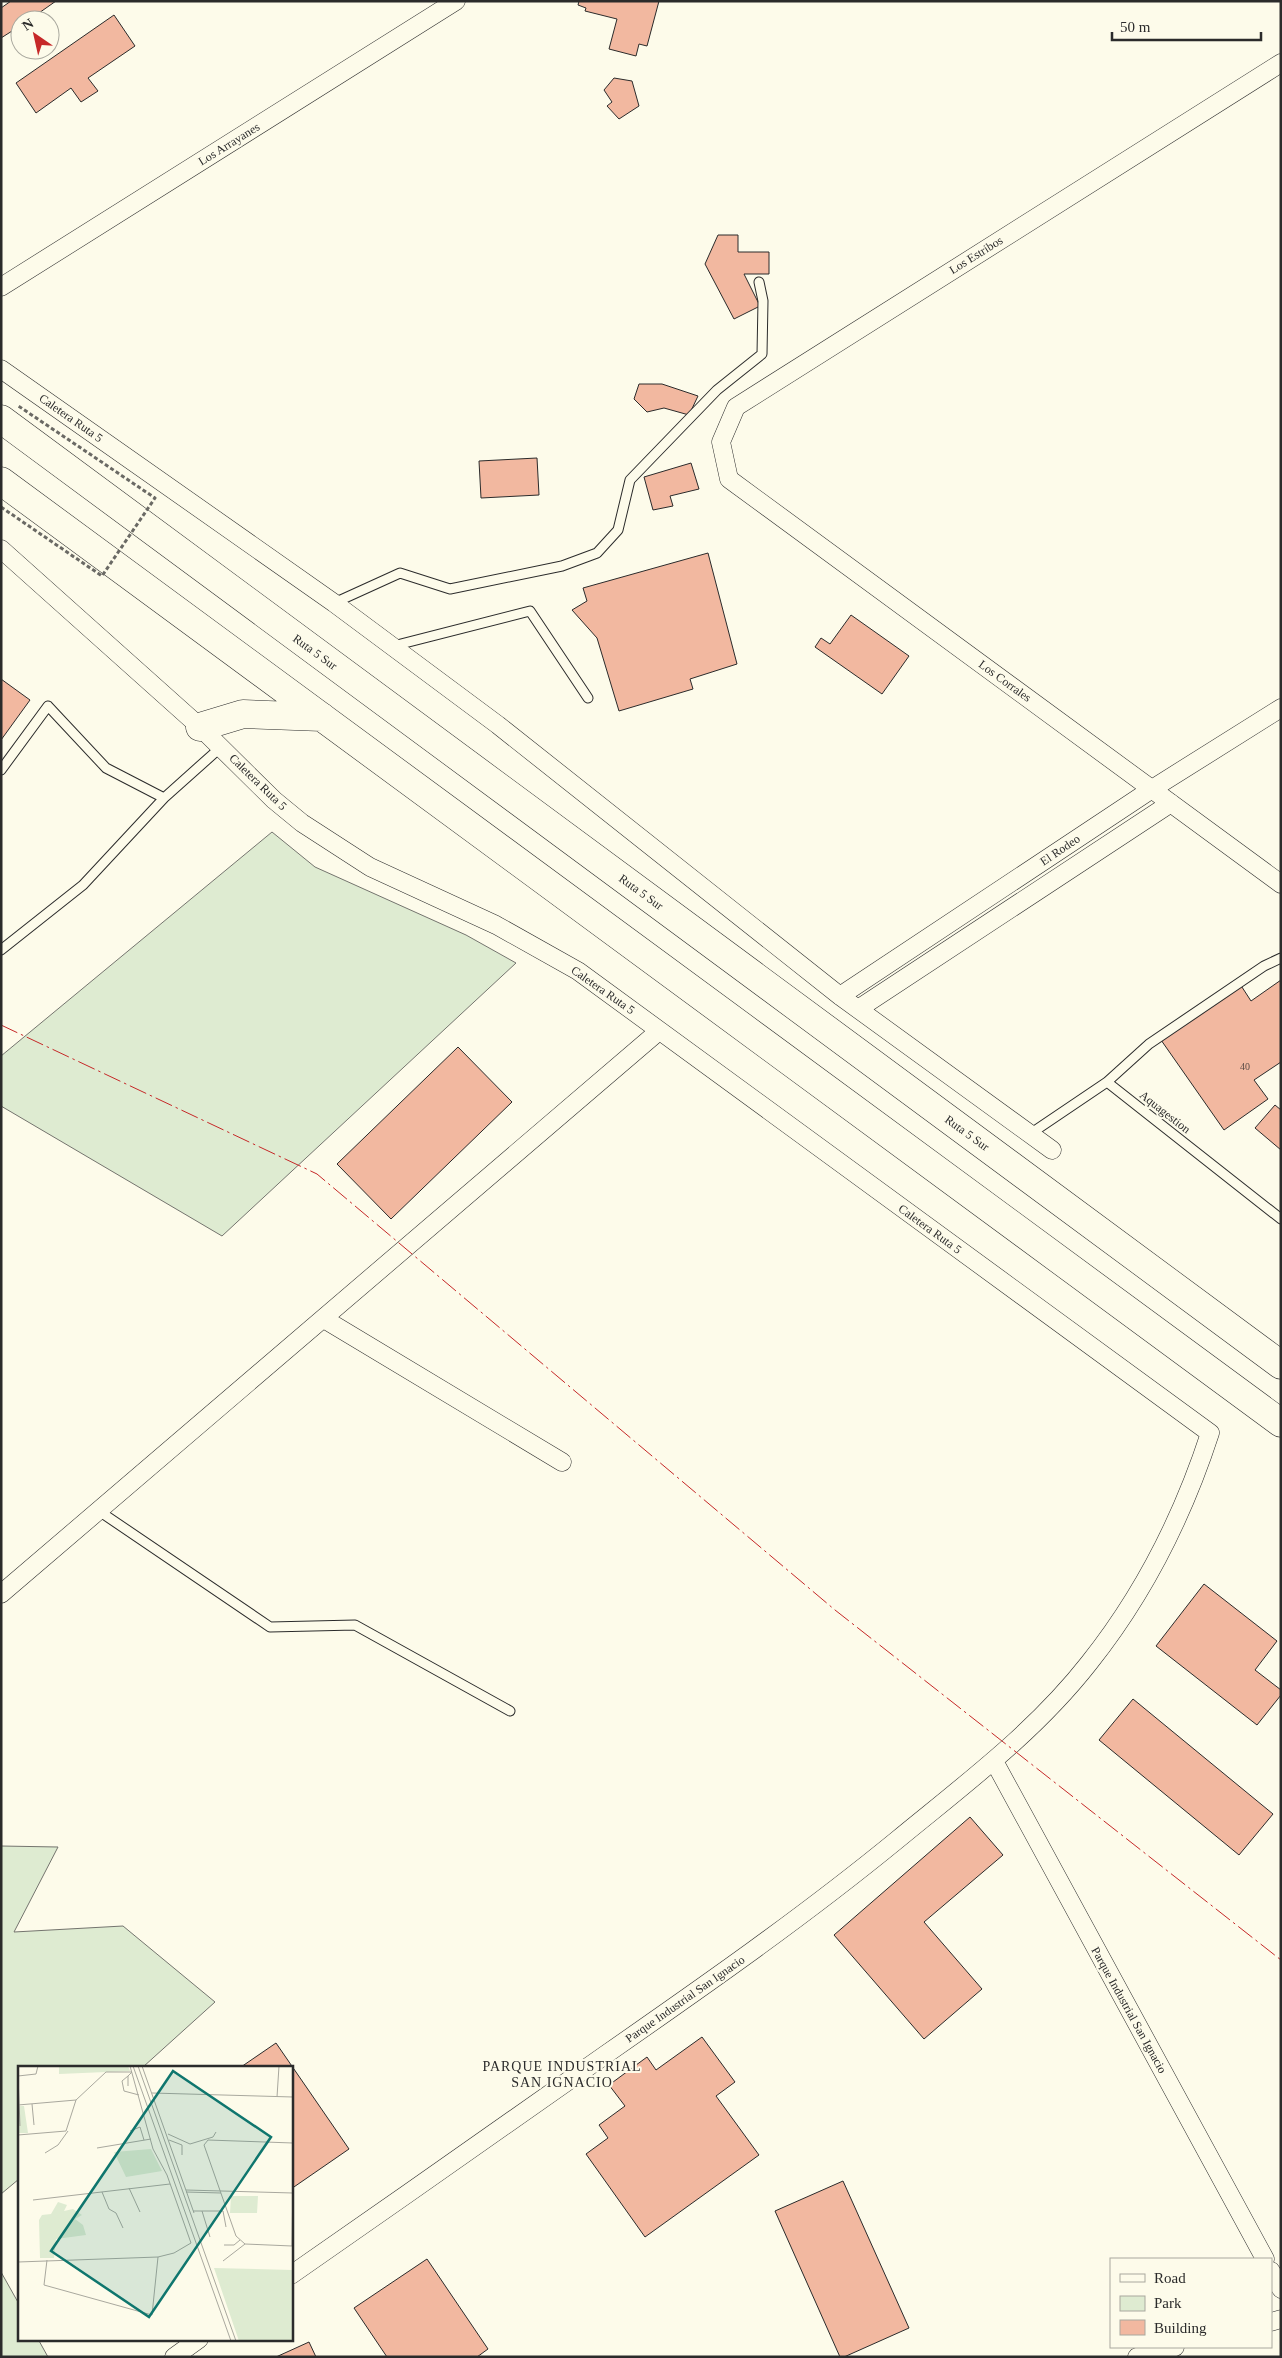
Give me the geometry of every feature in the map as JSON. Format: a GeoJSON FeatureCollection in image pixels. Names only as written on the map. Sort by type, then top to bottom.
{"type":"FeatureCollection","features":[{"type":"Feature","properties":{"kind":"highway","name":"Ruta 5 Sur"},"geometry":{"type":"LineString","coordinates":[[9,412],[1281,1365]]}},
{"type":"Feature","properties":{"kind":"highway"},"geometry":{"type":"LineString","coordinates":[[1,481],[1281,1423]]}},
{"type":"Feature","properties":{"kind":"highway"},"geometry":{"type":"LineString","coordinates":[[200,727],[243,714],[322,717]]}},
{"type":"Feature","properties":{"kind":"street","name":"Los Arrayanes"},"geometry":{"type":"LineString","coordinates":[[1,287],[456,1]]}},
{"type":"Feature","properties":{"kind":"street","name":"Los Estribos"},"geometry":{"type":"LineString","coordinates":[[729,478],[721,442],[736,407],[1281,63]]}},
{"type":"Feature","properties":{"kind":"street","name":"Caletera Ruta 5"},"geometry":{"type":"LineString","coordinates":[[1,369],[334,603],[392,646],[498,725],[840,996],[1052,1150]]}},
{"type":"Feature","properties":{"kind":"street","name":"Los Corrales"},"geometry":{"type":"LineString","coordinates":[[729,478],[1281,884]]}},
{"type":"Feature","properties":{"kind":"street","name":"Caletera Ruta 5"},"geometry":{"type":"LineString","coordinates":[[1,549],[200,727],[274,800],[336,846],[400,882],[496,925],[578,971],[1210,1433]]}},
{"type":"Feature","properties":{"kind":"street","name":"El Rodeo"},"geometry":{"type":"LineString","coordinates":[[840,996],[1152,789],[1281,708]]}},
{"type":"Feature","properties":{"kind":"street","name":"El Rodeo"},"geometry":{"type":"LineString","coordinates":[[858,1009],[1170,803]]}},
{"type":"Feature","properties":{"kind":"street"},"geometry":{"type":"LineString","coordinates":[[1,1594],[659,1031]]}},
{"type":"Feature","properties":{"kind":"street"},"geometry":{"type":"LineString","coordinates":[[324,1319],[562,1462]]}},
{"type":"Feature","properties":{"kind":"street","name":"Parque Industrial San Ignacio"},"geometry":{"type":"LineString","coordinates":[[292,2274],[734,1965],[836,1890],[994,1761],[1060,1698],[1117,1626],[1162,1553],[1194,1482],[1210,1433]]}},
{"type":"Feature","properties":{"kind":"street","name":"Parque Industrial San Ignacio"},"geometry":{"type":"LineString","coordinates":[[994,1761],[1264,2258]]}},
{"type":"Feature","properties":{"kind":"street"},"geometry":{"type":"LineString","coordinates":[[1272,2273],[1281,2289]]}},
{"type":"Feature","properties":{"kind":"street"},"geometry":{"type":"LineString","coordinates":[[174,2357],[198,2340]]}},
{"type":"Feature","properties":{"kind":"street"},"geometry":{"type":"LineString","coordinates":[[1137,2357],[1171,2348]]}},
{"type":"Feature","properties":{"kind":"lane"},"geometry":{"type":"LineString","coordinates":[[334,603],[400,573],[450,589],[562,566],[597,553],[618,530],[630,480],[717,390],[762,354],[763,301],[759,282]]}},
{"type":"Feature","properties":{"kind":"lane"},"geometry":{"type":"LineString","coordinates":[[392,646],[530,612],[588,698]]}},
{"type":"Feature","properties":{"kind":"lane"},"geometry":{"type":"LineString","coordinates":[[1,770],[48,706],[106,768],[164,798]]}},
{"type":"Feature","properties":{"kind":"lane"},"geometry":{"type":"LineString","coordinates":[[1,950],[83,885],[164,798],[221,747]]}},
{"type":"Feature","properties":{"kind":"lane"},"geometry":{"type":"LineString","coordinates":[[1030,1134],[1107,1082],[1148,1044],[1264,966],[1281,958]]}},
{"type":"Feature","properties":{"kind":"lane","name":"Aquagestion"},"geometry":{"type":"LineString","coordinates":[[1107,1082],[1281,1219]]}},
{"type":"Feature","properties":{"kind":"lane"},"geometry":{"type":"LineString","coordinates":[[99,1511],[270,1628],[355,1625],[510,1711]]}},
{"type":"Feature","properties":{"kind":"path"},"geometry":{"type":"LineString","coordinates":[[1,507],[102,576],[155,498],[9,412]]}},
{"type":"Feature","properties":{"kind":"green space"},"geometry":{"type":"Polygon","coordinates":[[[272,832],[315,867],[466,935],[516,963],[222,1236],[1,1106],[1,1056],[272,832]]]}},
{"type":"Feature","properties":{"kind":"green space"},"geometry":{"type":"Polygon","coordinates":[[[1,1846],[58,1847],[14,1932],[123,1926],[215,2002],[144,2066],[18,2066],[18,2180],[1,2194],[1,1846]]]}},
{"type":"Feature","properties":{"kind":"green space"},"geometry":{"type":"Polygon","coordinates":[[[1,2272],[18,2302],[18,2340],[39,2340],[48,2357],[1,2357],[1,2272]]]}},
{"type":"Feature","properties":{"kind":"building"},"geometry":{"type":"Polygon","coordinates":[[[11,1],[56,1],[43,10],[10,10],[10,32],[1,38],[1,8],[11,1]]]}},
{"type":"Feature","properties":{"kind":"building"},"geometry":{"type":"Polygon","coordinates":[[[579,1],[659,1],[647,46],[639,44],[636,56],[609,49],[617,19],[585,11],[586,8],[578,5],[579,1]]]}},
{"type":"Feature","properties":{"kind":"building"},"geometry":{"type":"Polygon","coordinates":[[[114,15],[135,46],[88,78],[98,91],[81,102],[71,88],[36,113],[16,83],[49,60],[60,60],[60,52],[114,15]]]}},
{"type":"Feature","properties":{"kind":"building"},"geometry":{"type":"Polygon","coordinates":[[[614,78],[632,81],[639,106],[619,119],[607,106],[612,102],[604,90],[614,78]]]}},
{"type":"Feature","properties":{"kind":"building"},"geometry":{"type":"Polygon","coordinates":[[[718,235],[738,235],[738,252],[769,252],[769,274],[744,274],[760,306],[734,319],[705,264],[718,235]]]}},
{"type":"Feature","properties":{"kind":"building"},"geometry":{"type":"Polygon","coordinates":[[[639,384],[662,384],[698,396],[689,415],[664,408],[647,412],[634,399],[639,384]]]}},
{"type":"Feature","properties":{"kind":"building"},"geometry":{"type":"Polygon","coordinates":[[[537,458],[539,495],[481,498],[479,461],[537,458]]]}},
{"type":"Feature","properties":{"kind":"building"},"geometry":{"type":"Polygon","coordinates":[[[691,463],[699,489],[670,496],[673,506],[653,510],[644,477],[691,463]]]}},
{"type":"Feature","properties":{"kind":"building"},"geometry":{"type":"Polygon","coordinates":[[[708,553],[737,664],[690,679],[693,689],[619,711],[597,638],[572,610],[587,601],[583,588],[708,553]]]}},
{"type":"Feature","properties":{"kind":"building"},"geometry":{"type":"Polygon","coordinates":[[[851,615],[909,656],[882,694],[815,647],[821,638],[830,644],[851,615]]]}},
{"type":"Feature","properties":{"kind":"building"},"geometry":{"type":"Polygon","coordinates":[[[1,679],[30,700],[1,740],[1,679]]]}},
{"type":"Feature","properties":{"kind":"building"},"geometry":{"type":"Polygon","coordinates":[[[1281,980],[1281,1062],[1254,1080],[1268,1099],[1224,1130],[1161,1040],[1240,984],[1251,1001],[1281,980]]]}},
{"type":"Feature","properties":{"kind":"building"},"geometry":{"type":"Polygon","coordinates":[[[458,1047],[512,1102],[391,1219],[337,1164],[458,1047]]]}},
{"type":"Feature","properties":{"kind":"building"},"geometry":{"type":"Polygon","coordinates":[[[1275,1105],[1281,1110],[1281,1150],[1255,1128],[1275,1105]]]}},
{"type":"Feature","properties":{"kind":"building"},"geometry":{"type":"Polygon","coordinates":[[[1204,1584],[1277,1641],[1255,1670],[1281,1690],[1281,1695],[1257,1725],[1156,1646],[1204,1584]]]}},
{"type":"Feature","properties":{"kind":"building"},"geometry":{"type":"Polygon","coordinates":[[[1133,1699],[1273,1814],[1239,1855],[1099,1740],[1133,1699]]]}},
{"type":"Feature","properties":{"kind":"building"},"geometry":{"type":"Polygon","coordinates":[[[970,1817],[1003,1855],[924,1922],[982,1989],[924,2039],[834,1935],[970,1817]]]}},
{"type":"Feature","properties":{"kind":"building"},"geometry":{"type":"Polygon","coordinates":[[[702,2037],[735,2082],[716,2096],[759,2155],[645,2237],[586,2154],[608,2138],[599,2125],[625,2106],[609,2085],[647,2057],[656,2070],[702,2037]]]}},
{"type":"Feature","properties":{"kind":"building"},"geometry":{"type":"Polygon","coordinates":[[[276,2043],[292,2066],[242,2066],[276,2043]]]}},
{"type":"Feature","properties":{"kind":"building"},"geometry":{"type":"Polygon","coordinates":[[[292,2066],[349,2149],[292,2188],[292,2066]]]}},
{"type":"Feature","properties":{"kind":"building"},"geometry":{"type":"Polygon","coordinates":[[[843,2181],[909,2328],[844,2357],[840,2357],[775,2211],[843,2181]]]}},
{"type":"Feature","properties":{"kind":"building"},"geometry":{"type":"Polygon","coordinates":[[[427,2259],[488,2349],[477,2357],[387,2357],[354,2308],[427,2259]]]}},
{"type":"Feature","properties":{"kind":"building"},"geometry":{"type":"Polygon","coordinates":[[[309,2342],[316,2357],[276,2357],[309,2342]]]}},
{"type":"Feature","properties":{"kind":"power"},"geometry":{"type":"LineString","coordinates":[[1,1025],[317,1174],[835,1610],[1281,1960]]}},
{"type":"Feature","properties":{"kind":"district","name":"PARQUE INDUSTRIAL SAN IGNACIO"},"geometry":{"type":"Point","coordinates":[562,2074]}}]}
